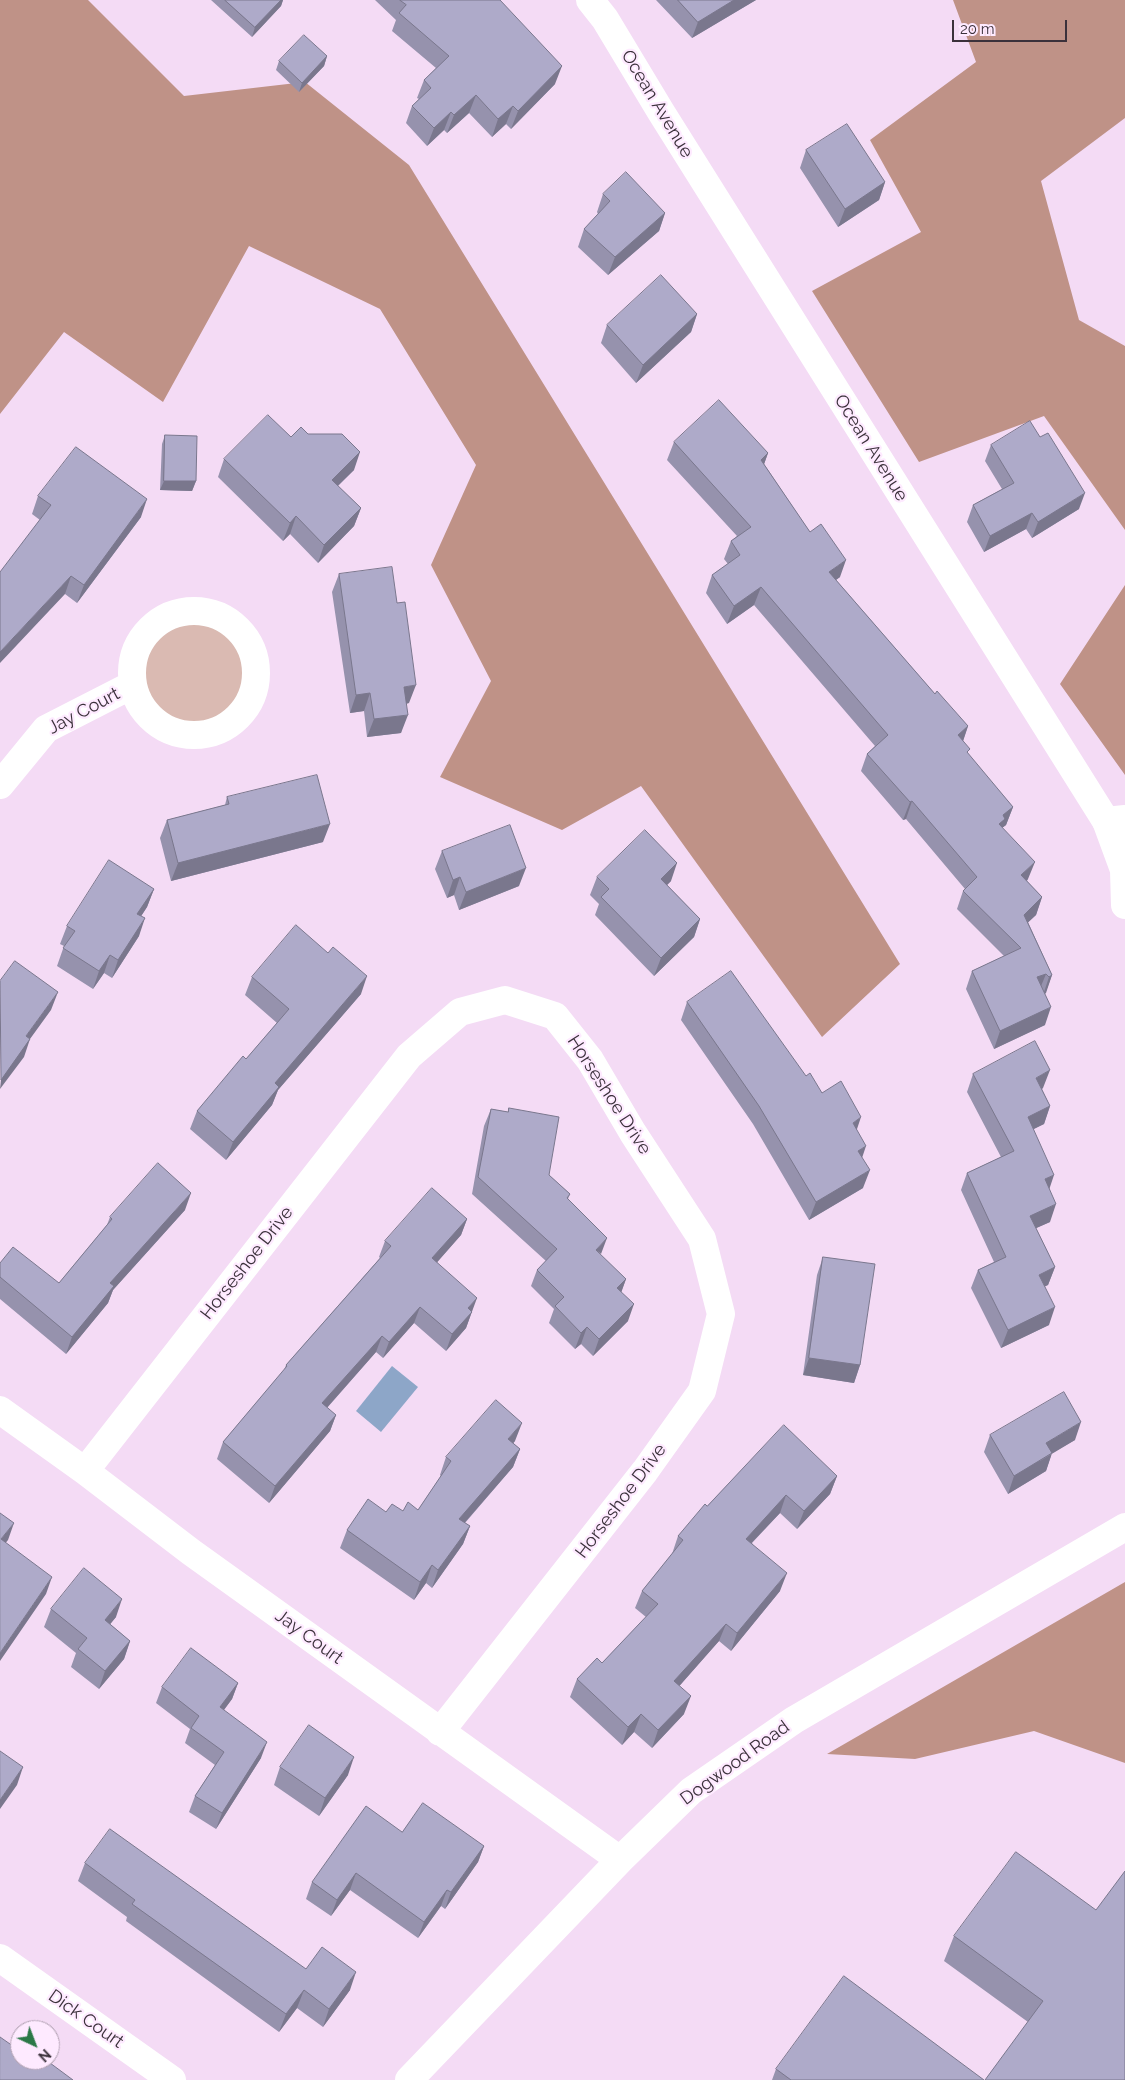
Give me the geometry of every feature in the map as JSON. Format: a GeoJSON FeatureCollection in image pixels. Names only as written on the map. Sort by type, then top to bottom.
{"type":"FeatureCollection","features":[{"type":"Feature","properties":{"kind":"street","name":"Ocean Avenue"},"geometry":{"type":"LineString","coordinates":[[590,0],[605,20],[660,112],[1115,820],[1124,870],[1125,905]]}},
{"type":"Feature","properties":{"kind":"street","name":"Jay Court"},"geometry":{"type":"LineString","coordinates":[[192,610],[214,614],[233,624],[247,640],[255,660],[256,680],[251,699],[240,715],[225,728],[206,735],[186,736],[168,731],[151,720],[139,704],[132,685],[132,664],[139,643],[152,626],[171,615],[192,610]]}},
{"type":"Feature","properties":{"kind":"street","name":"Jay Court"},"geometry":{"type":"LineString","coordinates":[[0,786],[46,730],[132,685]]}},
{"type":"Feature","properties":{"kind":"street","name":"Horseshoe Drive"},"geometry":{"type":"LineString","coordinates":[[85,1471],[409,1056],[460,1012],[505,1000],[555,1016],[590,1060],[633,1133],[702,1239],[721,1314],[702,1390],[646,1471],[440,1732]]}},
{"type":"Feature","properties":{"kind":"street","name":"Jay Court"},"geometry":{"type":"LineString","coordinates":[[0,1410],[85,1471],[191,1552],[620,1860]]}},
{"type":"Feature","properties":{"kind":"street","name":"Dogwood Road"},"geometry":{"type":"LineString","coordinates":[[409,2080],[620,1860],[691,1791],[794,1720],[1125,1527]]}},
{"type":"Feature","properties":{"kind":"street","name":"Dick Court"},"geometry":{"type":"LineString","coordinates":[[0,1958],[172,2080]]}},
{"type":"Feature","properties":{"kind":"shaded area"},"geometry":{"type":"Polygon","coordinates":[[[0,0],[88,0],[184,96],[305,82],[409,165],[900,964],[822,1037],[641,786],[562,830],[440,777],[491,681],[431,565],[476,465],[380,309],[249,246],[163,402],[64,332],[0,414],[0,0]]]}},
{"type":"Feature","properties":{"kind":"shaded area"},"geometry":{"type":"Polygon","coordinates":[[[953,0],[1125,0],[1125,118],[1041,181],[1079,320],[1125,346],[1125,530],[1044,416],[919,462],[812,291],[921,232],[870,140],[976,62],[953,0]]]}},
{"type":"Feature","properties":{"kind":"shaded area"},"geometry":{"type":"Polygon","coordinates":[[[1125,585],[1125,775],[1060,684],[1125,585]]]}},
{"type":"Feature","properties":{"kind":"shaded area"},"geometry":{"type":"Polygon","coordinates":[[[193,623],[223,632],[231,639],[238,647],[247,677],[238,707],[231,715],[223,722],[193,731],[163,722],[155,715],[148,707],[139,677],[148,647],[155,639],[163,632],[193,623]]]}},
{"type":"Feature","properties":{"kind":"shaded area"},"geometry":{"type":"Polygon","coordinates":[[[1125,1582],[1125,1763],[1034,1731],[915,1759],[827,1754],[1125,1582]]]}},
{"type":"Feature","properties":{"kind":"water"},"geometry":{"type":"Polygon","coordinates":[[[392,1366],[418,1387],[381,1432],[356,1411],[392,1366]]]}},
{"type":"Feature","properties":{"kind":"building"},"geometry":{"type":"Polygon","coordinates":[[[225,0],[281,0],[255,27],[225,0]]]}},
{"type":"Feature","properties":{"kind":"building"},"geometry":{"type":"Polygon","coordinates":[[[400,0],[500,0],[562,66],[518,111],[513,106],[498,119],[476,95],[454,115],[451,112],[434,128],[412,106],[431,88],[424,80],[449,56],[399,13],[406,5],[400,0]]]}},
{"type":"Feature","properties":{"kind":"building"},"geometry":{"type":"Polygon","coordinates":[[[678,0],[734,0],[698,22],[678,0]]]}},
{"type":"Feature","properties":{"kind":"building"},"geometry":{"type":"Polygon","coordinates":[[[304,35],[327,56],[302,83],[279,61],[304,35]]]}},
{"type":"Feature","properties":{"kind":"building"},"geometry":{"type":"Polygon","coordinates":[[[847,124],[885,182],[845,209],[806,150],[847,124]]]}},
{"type":"Feature","properties":{"kind":"building"},"geometry":{"type":"Polygon","coordinates":[[[626,172],[665,213],[615,257],[584,229],[610,201],[603,194],[626,172]]]}},
{"type":"Feature","properties":{"kind":"building"},"geometry":{"type":"Polygon","coordinates":[[[661,275],[697,314],[643,365],[607,325],[661,275]]]}},
{"type":"Feature","properties":{"kind":"building"},"geometry":{"type":"Polygon","coordinates":[[[719,400],[768,453],[761,460],[810,532],[821,524],[846,560],[829,572],[935,694],[937,691],[968,726],[958,735],[970,749],[967,752],[1013,807],[1003,815],[1005,819],[999,824],[1035,862],[1021,875],[1042,897],[1024,915],[1052,975],[1049,977],[1046,974],[1037,977],[1051,1007],[1000,1031],[972,971],[1021,948],[963,891],[977,877],[912,801],[910,802],[867,754],[888,735],[761,587],[734,606],[712,575],[740,555],[731,541],[751,527],[674,442],[719,400]]]}},
{"type":"Feature","properties":{"kind":"building"},"geometry":{"type":"Polygon","coordinates":[[[268,415],[291,437],[301,427],[308,434],[342,434],[360,452],[332,480],[361,508],[324,545],[296,516],[290,523],[224,459],[268,415]]]}},
{"type":"Feature","properties":{"kind":"building"},"geometry":{"type":"Polygon","coordinates":[[[1030,421],[1040,437],[1048,433],[1085,493],[1038,522],[1032,513],[990,536],[973,505],[1014,483],[991,445],[1030,421]]]}},
{"type":"Feature","properties":{"kind":"building"},"geometry":{"type":"Polygon","coordinates":[[[165,435],[197,436],[196,481],[164,481],[165,435]]]}},
{"type":"Feature","properties":{"kind":"building"},"geometry":{"type":"Polygon","coordinates":[[[76,447],[147,499],[84,585],[71,576],[0,652],[0,572],[51,505],[38,496],[76,447]]]}},
{"type":"Feature","properties":{"kind":"building"},"geometry":{"type":"Polygon","coordinates":[[[392,567],[397,603],[405,602],[416,685],[404,687],[408,715],[374,719],[370,693],[356,695],[339,574],[392,567]]]}},
{"type":"Feature","properties":{"kind":"building"},"geometry":{"type":"Polygon","coordinates":[[[317,775],[330,824],[178,863],[167,820],[229,804],[227,797],[317,775]]]}},
{"type":"Feature","properties":{"kind":"building"},"geometry":{"type":"Polygon","coordinates":[[[510,825],[526,868],[466,892],[460,877],[453,880],[442,851],[510,825]]]}},
{"type":"Feature","properties":{"kind":"building"},"geometry":{"type":"Polygon","coordinates":[[[645,830],[677,863],[661,879],[700,919],[661,958],[601,897],[609,889],[597,877],[645,830]]]}},
{"type":"Feature","properties":{"kind":"building"},"geometry":{"type":"Polygon","coordinates":[[[109,860],[154,889],[137,914],[145,918],[118,960],[110,955],[99,971],[63,948],[75,931],[67,926],[109,860]]]}},
{"type":"Feature","properties":{"kind":"building"},"geometry":{"type":"Polygon","coordinates":[[[296,925],[328,953],[333,947],[367,976],[275,1083],[279,1087],[233,1142],[197,1111],[243,1056],[246,1059],[289,1009],[252,977],[296,925]]]}},
{"type":"Feature","properties":{"kind":"building"},"geometry":{"type":"Polygon","coordinates":[[[15,961],[58,992],[26,1036],[30,1039],[1,1080],[0,981],[15,961]]]}},
{"type":"Feature","properties":{"kind":"building"},"geometry":{"type":"Polygon","coordinates":[[[731,971],[806,1076],[810,1073],[822,1093],[841,1081],[861,1117],[853,1123],[866,1146],[858,1151],[870,1170],[816,1202],[759,1106],[687,1002],[731,971]]]}},
{"type":"Feature","properties":{"kind":"building"},"geometry":{"type":"Polygon","coordinates":[[[1035,1041],[1050,1070],[1036,1078],[1050,1106],[1028,1117],[1054,1175],[1045,1179],[1056,1204],[1030,1216],[1055,1267],[1039,1275],[1055,1307],[1008,1330],[978,1270],[1006,1257],[967,1173],[1014,1151],[973,1074],[1035,1041]]]}},
{"type":"Feature","properties":{"kind":"building"},"geometry":{"type":"Polygon","coordinates":[[[509,1108],[559,1117],[549,1175],[570,1194],[567,1198],[607,1238],[596,1250],[626,1279],[617,1288],[634,1304],[599,1339],[587,1327],[581,1333],[555,1306],[564,1297],[537,1270],[557,1249],[478,1177],[491,1109],[508,1112],[509,1108]]]}},
{"type":"Feature","properties":{"kind":"building"},"geometry":{"type":"Polygon","coordinates":[[[158,1163],[191,1193],[110,1283],[114,1286],[72,1337],[0,1277],[0,1263],[13,1247],[59,1283],[112,1219],[110,1217],[158,1163]]]}},
{"type":"Feature","properties":{"kind":"building"},"geometry":{"type":"Polygon","coordinates":[[[432,1188],[467,1219],[432,1258],[477,1298],[468,1308],[472,1312],[452,1334],[420,1307],[389,1342],[382,1336],[322,1403],[336,1415],[275,1486],[223,1442],[286,1365],[391,1246],[385,1241],[432,1188]]]}},
{"type":"Feature","properties":{"kind":"building"},"geometry":{"type":"Polygon","coordinates":[[[823,1257],[875,1264],[860,1365],[809,1358],[823,1257]]]}},
{"type":"Feature","properties":{"kind":"building"},"geometry":{"type":"Polygon","coordinates":[[[1064,1392],[1081,1422],[1046,1443],[1052,1453],[1014,1476],[990,1435],[1064,1392]]]}},
{"type":"Feature","properties":{"kind":"building"},"geometry":{"type":"Polygon","coordinates":[[[496,1400],[522,1423],[508,1439],[520,1449],[459,1519],[470,1526],[438,1570],[432,1565],[420,1582],[347,1530],[368,1499],[386,1512],[392,1504],[403,1511],[408,1502],[418,1510],[451,1461],[446,1457],[496,1400]]]}},
{"type":"Feature","properties":{"kind":"building"},"geometry":{"type":"Polygon","coordinates":[[[784,1425],[837,1476],[804,1511],[786,1495],[746,1539],[787,1573],[737,1633],[726,1624],[674,1681],[691,1696],[658,1730],[641,1714],[628,1727],[577,1679],[597,1658],[602,1663],[658,1604],[642,1591],[683,1540],[678,1536],[705,1504],[707,1506],[784,1425]]]}},
{"type":"Feature","properties":{"kind":"building"},"geometry":{"type":"Polygon","coordinates":[[[0,1513],[14,1523],[1,1539],[52,1577],[0,1653],[0,1513]]]}},
{"type":"Feature","properties":{"kind":"building"},"geometry":{"type":"Polygon","coordinates":[[[84,1568],[122,1599],[105,1620],[130,1641],[105,1671],[78,1649],[87,1638],[51,1609],[84,1568]]]}},
{"type":"Feature","properties":{"kind":"building"},"geometry":{"type":"Polygon","coordinates":[[[191,1648],[238,1683],[220,1707],[267,1742],[222,1813],[195,1796],[224,1752],[191,1728],[199,1716],[162,1687],[191,1648]]]}},
{"type":"Feature","properties":{"kind":"building"},"geometry":{"type":"Polygon","coordinates":[[[309,1725],[354,1757],[325,1798],[280,1767],[309,1725]]]}},
{"type":"Feature","properties":{"kind":"building"},"geometry":{"type":"Polygon","coordinates":[[[0,1751],[23,1767],[0,1800],[0,1751]]]}},
{"type":"Feature","properties":{"kind":"building"},"geometry":{"type":"Polygon","coordinates":[[[423,1803],[484,1846],[451,1892],[447,1890],[424,1922],[356,1873],[337,1900],[312,1882],[366,1806],[402,1832],[423,1803]]]}},
{"type":"Feature","properties":{"kind":"building"},"geometry":{"type":"Polygon","coordinates":[[[110,1829],[306,1969],[322,1947],[356,1972],[329,2009],[304,1990],[286,2014],[132,1904],[135,1900],[85,1863],[110,1829]]]}},
{"type":"Feature","properties":{"kind":"building"},"geometry":{"type":"Polygon","coordinates":[[[1016,1852],[1096,1910],[1125,1871],[1125,2080],[985,2080],[1043,2001],[954,1936],[1016,1852]]]}},
{"type":"Feature","properties":{"kind":"building"},"geometry":{"type":"Polygon","coordinates":[[[844,1976],[984,2080],[791,2080],[776,2069],[844,1976]]]}},
{"type":"Feature","properties":{"kind":"building"},"geometry":{"type":"Polygon","coordinates":[[[0,2037],[10,2044],[10,2070],[60,2070],[73,2080],[0,2080],[0,2037]]]}}]}
